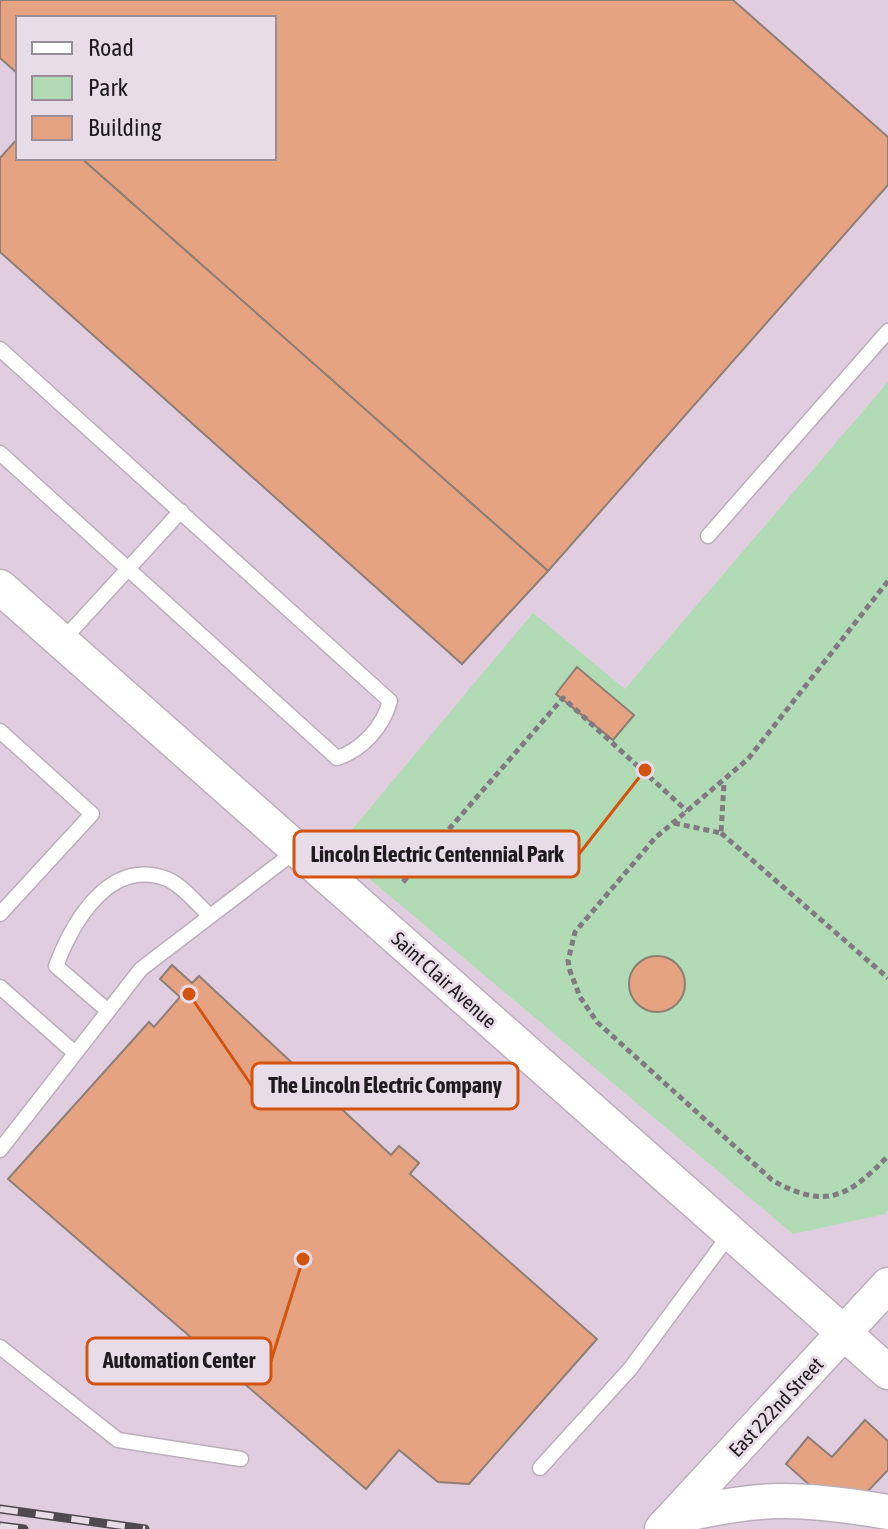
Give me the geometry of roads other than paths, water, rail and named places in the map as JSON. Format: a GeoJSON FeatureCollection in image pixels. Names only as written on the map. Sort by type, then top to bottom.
{"type":"FeatureCollection","features":[{"type":"Feature","properties":{"kind":"street","name":"Saint Clair Avenue"},"geometry":{"type":"LineString","coordinates":[[0,587],[888,1372]]}},
{"type":"Feature","properties":{"kind":"street","name":"East 222nd Street"},"geometry":{"type":"LineString","coordinates":[[668,1523],[888,1285]]}},
{"type":"Feature","properties":{"kind":"street"},"geometry":{"type":"LineString","coordinates":[[668,1523],[737,1501],[780,1498],[888,1512]]}},
{"type":"Feature","properties":{"kind":"lane"},"geometry":{"type":"LineString","coordinates":[[708,536],[888,331]]}},
{"type":"Feature","properties":{"kind":"lane"},"geometry":{"type":"LineString","coordinates":[[0,349],[390,701],[385,720],[353,753],[337,758],[0,453]]}},
{"type":"Feature","properties":{"kind":"lane"},"geometry":{"type":"LineString","coordinates":[[61,641],[181,511]]}},
{"type":"Feature","properties":{"kind":"lane"},"geometry":{"type":"LineString","coordinates":[[0,731],[92,814],[0,914]]}},
{"type":"Feature","properties":{"kind":"lane"},"geometry":{"type":"LineString","coordinates":[[0,1150],[141,969],[297,850]]}},
{"type":"Feature","properties":{"kind":"lane"},"geometry":{"type":"LineString","coordinates":[[108,1011],[56,966],[71,927],[106,888],[134,873],[169,880],[210,916]]}},
{"type":"Feature","properties":{"kind":"lane"},"geometry":{"type":"LineString","coordinates":[[0,987],[75,1053]]}},
{"type":"Feature","properties":{"kind":"lane"},"geometry":{"type":"LineString","coordinates":[[540,1468],[630,1369],[731,1234]]}},
{"type":"Feature","properties":{"kind":"lane"},"geometry":{"type":"LineString","coordinates":[[0,1347],[118,1440],[241,1459]]}},
{"type":"Feature","properties":{"kind":"railway"},"geometry":{"type":"LineString","coordinates":[[0,1509],[145,1529]]}},
{"type":"Feature","properties":{"kind":"railway"},"geometry":{"type":"LineString","coordinates":[[0,1526],[24,1529]]}},
{"type":"Feature","properties":{"kind":"place","name":"Lincoln Electric Centennial Park"},"geometry":{"type":"Point","coordinates":[645,770]}},
{"type":"Feature","properties":{"kind":"place","name":"The Lincoln Electric Company"},"geometry":{"type":"Point","coordinates":[189,994]}},
{"type":"Feature","properties":{"kind":"place","name":"Automation Center"},"geometry":{"type":"Point","coordinates":[303,1259]}}]}
